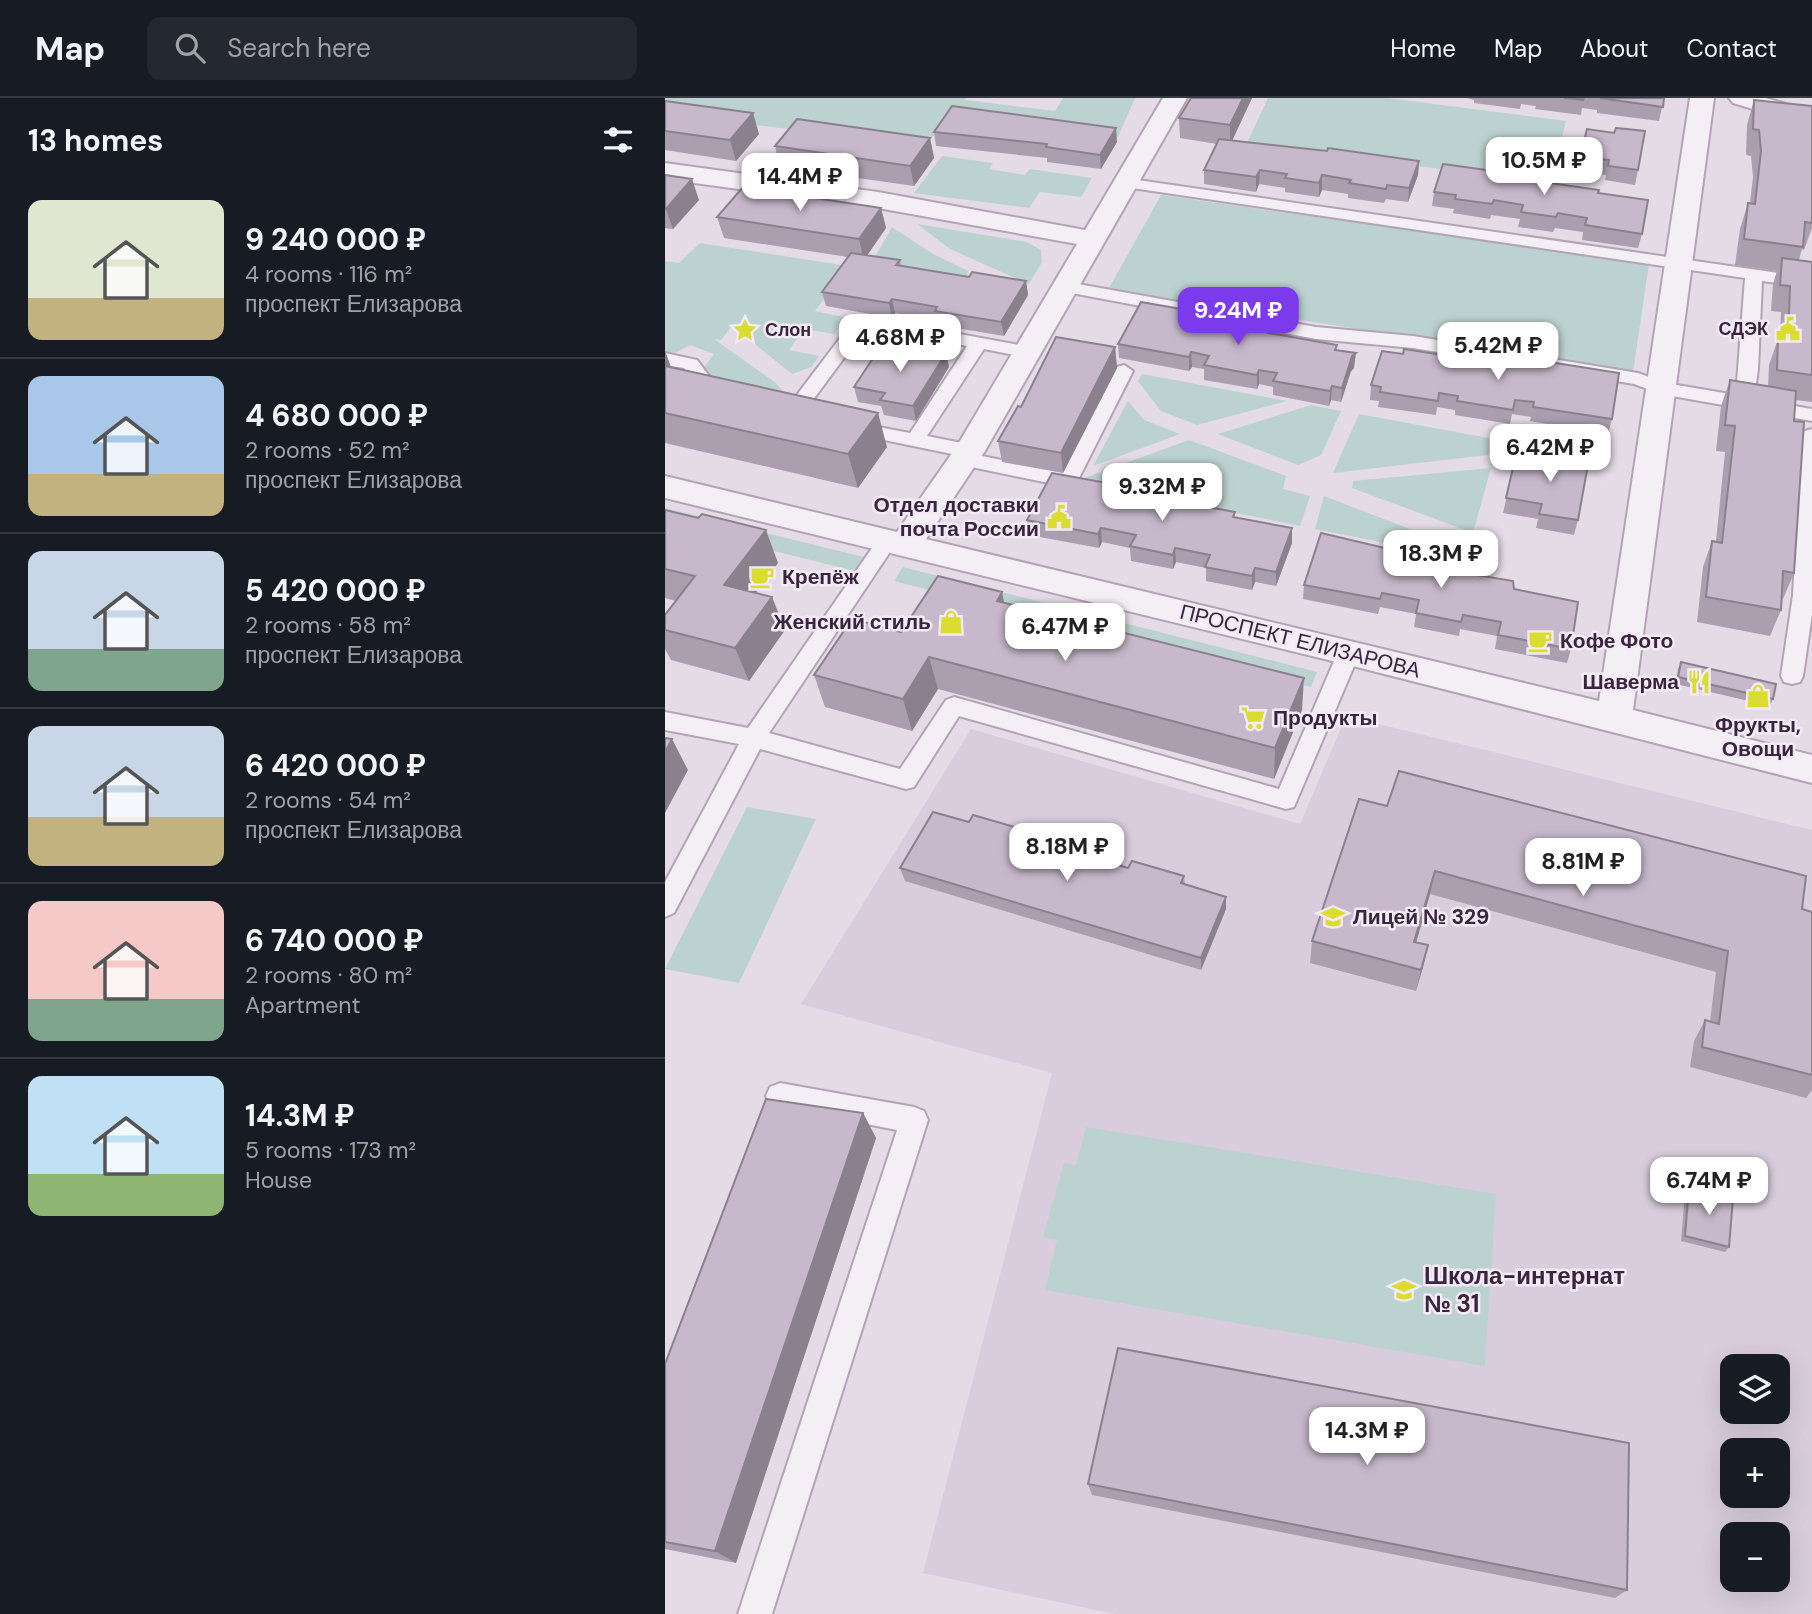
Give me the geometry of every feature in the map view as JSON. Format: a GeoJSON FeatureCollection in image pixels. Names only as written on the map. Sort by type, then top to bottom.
{"type":"FeatureCollection","features":[{"type":"Feature","properties":{"kind":"street"},"geometry":{"type":"LineString","coordinates":[[896,542],[967,455],[1175,98]]}},
{"type":"Feature","properties":{"kind":"street"},"geometry":{"type":"LineString","coordinates":[[1614,720],[1702,98]]}},
{"type":"Feature","properties":{"kind":"street"},"geometry":{"type":"LineString","coordinates":[[1741,98],[1812,120]]}},
{"type":"Feature","properties":{"kind":"street"},"geometry":{"type":"LineString","coordinates":[[665,171],[878,200],[1093,239]]}},
{"type":"Feature","properties":{"kind":"street","name":"ПРОСПЕКТ ЕЛИЗАРОВА"},"geometry":{"type":"LineString","coordinates":[[665,487],[1349,652],[1812,769]]}},
{"type":"Feature","properties":{"kind":"lane"},"geometry":{"type":"LineString","coordinates":[[1124,183],[1812,283]]}},
{"type":"Feature","properties":{"kind":"lane"},"geometry":{"type":"LineString","coordinates":[[1744,402],[1749,369],[1754,274]]}},
{"type":"Feature","properties":{"kind":"lane"},"geometry":{"type":"LineString","coordinates":[[1067,287],[1214,312],[1316,333],[1413,342],[1638,379],[1661,388],[1812,415]]}},
{"type":"Feature","properties":{"kind":"lane"},"geometry":{"type":"LineString","coordinates":[[1029,352],[862,321],[782,412],[915,440],[1068,480],[1124,372]]}},
{"type":"Feature","properties":{"kind":"lane"},"geometry":{"type":"LineString","coordinates":[[915,440],[979,342]]}},
{"type":"Feature","properties":{"kind":"lane"},"geometry":{"type":"LineString","coordinates":[[665,359],[690,364],[713,394],[737,400]]}},
{"type":"Feature","properties":{"kind":"lane"},"geometry":{"type":"LineString","coordinates":[[1792,676],[1808,596],[1812,435]]}},
{"type":"Feature","properties":{"kind":"lane"},"geometry":{"type":"LineString","coordinates":[[665,906],[754,738],[896,542]]}},
{"type":"Feature","properties":{"kind":"lane"},"geometry":{"type":"LineString","coordinates":[[665,721],[754,738],[906,780],[954,706],[1286,800],[1349,652]]}},
{"type":"Feature","properties":{"kind":"lane"},"geometry":{"type":"LineString","coordinates":[[755,1614],[914,1120],[780,1096]]}},
{"type":"Feature","properties":{"kind":"shaded area"},"geometry":{"type":"Polygon","coordinates":[[[1346,716],[1812,830],[1812,1614],[1114,1614],[923,1573],[1052,1073],[801,1004],[971,729],[1300,824],[1346,716]]]}},
{"type":"Feature","properties":{"kind":"green space"},"geometry":{"type":"Polygon","coordinates":[[[665,98],[966,98],[965,100],[1055,111],[1063,98],[1135,98],[1118,137],[949,115],[925,147],[665,113],[665,98]]]}},
{"type":"Feature","properties":{"kind":"green space"},"geometry":{"type":"Polygon","coordinates":[[[1268,98],[1388,98],[1566,121],[1551,184],[1247,143],[1268,98]]]}},
{"type":"Feature","properties":{"kind":"green space"},"geometry":{"type":"Polygon","coordinates":[[[942,156],[993,163],[989,169],[1025,175],[1030,169],[1092,178],[1081,197],[1040,192],[1029,208],[914,193],[942,156]]]}},
{"type":"Feature","properties":{"kind":"green space"},"geometry":{"type":"Polygon","coordinates":[[[1161,195],[1649,264],[1633,372],[1108,290],[1161,195]]]}},
{"type":"Feature","properties":{"kind":"green space"},"geometry":{"type":"Polygon","coordinates":[[[917,224],[1027,242],[1041,250],[1042,262],[1029,284],[950,249],[917,224]]]}},
{"type":"Feature","properties":{"kind":"green space"},"geometry":{"type":"Polygon","coordinates":[[[892,227],[933,254],[968,271],[967,277],[872,262],[892,227]]]}},
{"type":"Feature","properties":{"kind":"green space"},"geometry":{"type":"Polygon","coordinates":[[[700,243],[848,266],[815,311],[847,318],[834,334],[804,329],[789,350],[819,356],[811,367],[792,374],[732,326],[721,340],[714,339],[776,383],[790,400],[724,387],[703,369],[714,354],[690,345],[675,353],[665,351],[665,261],[679,263],[700,243]]]}},
{"type":"Feature","properties":{"kind":"green space"},"geometry":{"type":"Polygon","coordinates":[[[1142,374],[1287,401],[1197,425],[1161,411],[1138,381],[1142,374]]]}},
{"type":"Feature","properties":{"kind":"green space"},"geometry":{"type":"Polygon","coordinates":[[[1128,401],[1144,420],[1180,434],[1093,466],[1128,401]]]}},
{"type":"Feature","properties":{"kind":"green space"},"geometry":{"type":"Polygon","coordinates":[[[1311,405],[1341,411],[1321,455],[1298,465],[1218,434],[1311,405]]]}},
{"type":"Feature","properties":{"kind":"green space"},"geometry":{"type":"Polygon","coordinates":[[[1359,414],[1499,440],[1496,454],[1333,473],[1359,414]]]}},
{"type":"Feature","properties":{"kind":"green space"},"geometry":{"type":"Polygon","coordinates":[[[1189,440],[1286,476],[1283,489],[1310,496],[1300,526],[1084,482],[1087,477],[1189,440]]]}},
{"type":"Feature","properties":{"kind":"green space"},"geometry":{"type":"Polygon","coordinates":[[[1491,468],[1473,533],[1352,488],[1353,481],[1491,468]]]}},
{"type":"Feature","properties":{"kind":"green space"},"geometry":{"type":"Polygon","coordinates":[[[1324,496],[1467,551],[1465,559],[1315,529],[1324,496]]]}},
{"type":"Feature","properties":{"kind":"green space"},"geometry":{"type":"Polygon","coordinates":[[[665,508],[864,557],[855,571],[665,524],[665,508]]]}},
{"type":"Feature","properties":{"kind":"green space"},"geometry":{"type":"Polygon","coordinates":[[[903,567],[1317,672],[1311,687],[894,581],[903,567]]]}},
{"type":"Feature","properties":{"kind":"green space"},"geometry":{"type":"Polygon","coordinates":[[[747,807],[816,819],[739,983],[665,969],[747,807]]]}},
{"type":"Feature","properties":{"kind":"green space"},"geometry":{"type":"Polygon","coordinates":[[[1086,1127],[1496,1194],[1485,1366],[1045,1290],[1057,1240],[1043,1237],[1064,1163],[1076,1165],[1086,1127]]]}},
{"type":"Feature","properties":{"kind":"building"},"geometry":{"type":"Polygon","coordinates":[[[1191,98],[1243,98],[1230,125],[1179,118],[1191,98]]]}},
{"type":"Feature","properties":{"kind":"building"},"geometry":{"type":"Polygon","coordinates":[[[1600,98],[1664,98],[1663,107],[1600,98]]]}},
{"type":"Feature","properties":{"kind":"building"},"geometry":{"type":"Polygon","coordinates":[[[1754,100],[1812,106],[1812,223],[1805,222],[1803,247],[1744,239],[1748,203],[1755,204],[1761,151],[1759,130],[1753,129],[1754,100]]]}},
{"type":"Feature","properties":{"kind":"building"},"geometry":{"type":"Polygon","coordinates":[[[665,101],[753,113],[730,140],[665,131],[665,101]]]}},
{"type":"Feature","properties":{"kind":"building"},"geometry":{"type":"Polygon","coordinates":[[[952,106],[1116,128],[1100,155],[1046,147],[1047,144],[934,132],[952,106]]]}},
{"type":"Feature","properties":{"kind":"building"},"geometry":{"type":"Polygon","coordinates":[[[797,119],[930,138],[910,166],[775,146],[797,119]]]}},
{"type":"Feature","properties":{"kind":"building"},"geometry":{"type":"Polygon","coordinates":[[[1616,128],[1645,131],[1638,170],[1608,166],[1609,160],[1580,157],[1587,129],[1614,133],[1616,128]]]}},
{"type":"Feature","properties":{"kind":"building"},"geometry":{"type":"Polygon","coordinates":[[[1219,139],[1327,151],[1328,148],[1419,161],[1409,188],[1387,185],[1386,189],[1322,175],[1319,183],[1285,178],[1287,174],[1260,170],[1256,177],[1204,170],[1219,139]]]}},
{"type":"Feature","properties":{"kind":"building"},"geometry":{"type":"Polygon","coordinates":[[[1443,164],[1537,177],[1536,181],[1648,200],[1642,234],[1585,225],[1587,218],[1558,213],[1556,217],[1521,212],[1523,205],[1494,200],[1492,204],[1455,199],[1456,195],[1434,192],[1443,164]]]}},
{"type":"Feature","properties":{"kind":"building"},"geometry":{"type":"Polygon","coordinates":[[[665,175],[692,179],[666,209],[665,208],[665,175]]]}},
{"type":"Feature","properties":{"kind":"building"},"geometry":{"type":"Polygon","coordinates":[[[743,187],[881,208],[859,239],[717,217],[743,187]]]}},
{"type":"Feature","properties":{"kind":"building"},"geometry":{"type":"Polygon","coordinates":[[[851,253],[900,260],[896,265],[969,277],[972,272],[1026,281],[1001,322],[935,311],[937,307],[892,299],[889,303],[822,292],[851,253]]]}},
{"type":"Feature","properties":{"kind":"building"},"geometry":{"type":"Polygon","coordinates":[[[1782,258],[1812,262],[1812,375],[1777,370],[1778,339],[1788,341],[1790,286],[1780,285],[1782,258]]]}},
{"type":"Feature","properties":{"kind":"building"},"geometry":{"type":"Polygon","coordinates":[[[1141,302],[1204,313],[1202,317],[1270,329],[1268,333],[1337,345],[1335,350],[1356,353],[1352,356],[1342,388],[1332,386],[1330,391],[1273,381],[1277,373],[1259,370],[1257,375],[1204,365],[1209,356],[1191,352],[1189,357],[1118,344],[1141,302]]]}},
{"type":"Feature","properties":{"kind":"building"},"geometry":{"type":"Polygon","coordinates":[[[1056,337],[1115,347],[1061,453],[998,441],[1018,406],[1021,407],[1056,337]]]}},
{"type":"Feature","properties":{"kind":"building"},"geometry":{"type":"Polygon","coordinates":[[[914,347],[946,353],[913,406],[880,400],[885,393],[854,387],[879,349],[910,354],[914,347]]]}},
{"type":"Feature","properties":{"kind":"building"},"geometry":{"type":"Polygon","coordinates":[[[1404,349],[1475,360],[1475,356],[1548,367],[1549,362],[1619,373],[1612,419],[1533,407],[1534,402],[1515,400],[1513,410],[1457,401],[1458,396],[1439,393],[1438,401],[1380,392],[1381,387],[1371,385],[1382,351],[1403,354],[1404,349]]]}},
{"type":"Feature","properties":{"kind":"building"},"geometry":{"type":"Polygon","coordinates":[[[665,366],[878,413],[848,454],[665,413],[665,366]]]}},
{"type":"Feature","properties":{"kind":"building"},"geometry":{"type":"Polygon","coordinates":[[[1730,380],[1796,391],[1794,421],[1804,422],[1794,573],[1783,571],[1781,610],[1706,597],[1712,541],[1722,543],[1735,426],[1725,425],[1730,380]]]}},
{"type":"Feature","properties":{"kind":"building"},"geometry":{"type":"Polygon","coordinates":[[[1552,452],[1589,459],[1578,520],[1539,514],[1542,504],[1506,498],[1516,455],[1551,461],[1552,452]]]}},
{"type":"Feature","properties":{"kind":"building"},"geometry":{"type":"Polygon","coordinates":[[[1052,473],[1162,493],[1160,498],[1235,512],[1233,517],[1292,528],[1276,572],[1255,568],[1252,576],[1205,567],[1210,555],[1175,548],[1173,555],[1130,546],[1136,535],[1101,528],[1098,534],[1027,520],[1052,473]]]}},
{"type":"Feature","properties":{"kind":"building"},"geometry":{"type":"Polygon","coordinates":[[[665,510],[698,518],[702,514],[766,530],[724,585],[772,597],[735,648],[665,630],[665,615],[695,576],[665,569],[665,510]]]}},
{"type":"Feature","properties":{"kind":"building"},"geometry":{"type":"Polygon","coordinates":[[[1321,533],[1436,560],[1435,568],[1513,581],[1514,589],[1578,602],[1571,649],[1498,635],[1501,622],[1463,615],[1461,622],[1416,613],[1419,600],[1382,593],[1380,599],[1304,585],[1321,533]]]}},
{"type":"Feature","properties":{"kind":"building"},"geometry":{"type":"Polygon","coordinates":[[[938,576],[1002,592],[997,601],[1304,678],[1275,748],[929,657],[903,699],[814,675],[852,619],[901,632],[938,576]]]}},
{"type":"Feature","properties":{"kind":"building"},"geometry":{"type":"Polygon","coordinates":[[[1681,662],[1776,684],[1773,699],[1678,677],[1681,662]]]}},
{"type":"Feature","properties":{"kind":"building"},"geometry":{"type":"Polygon","coordinates":[[[665,738],[672,739],[665,752],[665,738]]]}},
{"type":"Feature","properties":{"kind":"building"},"geometry":{"type":"Polygon","coordinates":[[[1399,771],[1806,876],[1802,909],[1812,912],[1812,1075],[1702,1047],[1705,1020],[1719,1024],[1728,951],[1435,871],[1414,942],[1428,945],[1421,970],[1312,941],[1359,799],[1387,806],[1399,771]]]}},
{"type":"Feature","properties":{"kind":"building"},"geometry":{"type":"Polygon","coordinates":[[[933,812],[969,822],[973,815],[1025,830],[1020,837],[1128,868],[1132,861],[1184,876],[1181,883],[1226,897],[1201,958],[900,868],[933,812]]]}},
{"type":"Feature","properties":{"kind":"building"},"geometry":{"type":"Polygon","coordinates":[[[766,1099],[863,1113],[715,1551],[665,1542],[665,1364],[766,1099]]]}},
{"type":"Feature","properties":{"kind":"building"},"geometry":{"type":"Polygon","coordinates":[[[1689,1188],[1733,1198],[1729,1247],[1685,1236],[1689,1188]]]}},
{"type":"Feature","properties":{"kind":"building"},"geometry":{"type":"Polygon","coordinates":[[[1118,1348],[1629,1443],[1627,1590],[1088,1484],[1118,1348]]]}},
{"type":"Feature","properties":{"kind":"place","name":"СДЭК"},"geometry":{"type":"Point","coordinates":[1788,329]}},
{"type":"Feature","properties":{"kind":"place","name":"Слон"},"geometry":{"type":"Point","coordinates":[745,330]}},
{"type":"Feature","properties":{"kind":"place","name":"Отдел доставки почта России"},"geometry":{"type":"Point","coordinates":[1059,517]}},
{"type":"Feature","properties":{"kind":"place","name":"Крепёж"},"geometry":{"type":"Point","coordinates":[762,577]}},
{"type":"Feature","properties":{"kind":"place","name":"Женский стиль"},"geometry":{"type":"Point","coordinates":[951,622]}},
{"type":"Feature","properties":{"kind":"place","name":"Кофе Фото"},"geometry":{"type":"Point","coordinates":[1540,641]}},
{"type":"Feature","properties":{"kind":"place","name":"Шаверма"},"geometry":{"type":"Point","coordinates":[1699,682]}},
{"type":"Feature","properties":{"kind":"place","name":"Фрукты, Овощи"},"geometry":{"type":"Point","coordinates":[1758,696]}},
{"type":"Feature","properties":{"kind":"place","name":"Продукты"},"geometry":{"type":"Point","coordinates":[1253,718]}},
{"type":"Feature","properties":{"kind":"place","name":"Лицей № 329"},"geometry":{"type":"Point","coordinates":[1333,917]}},
{"type":"Feature","properties":{"kind":"place","name":"Школа-интернат № 31"},"geometry":{"type":"Point","coordinates":[1404,1290]}}]}
